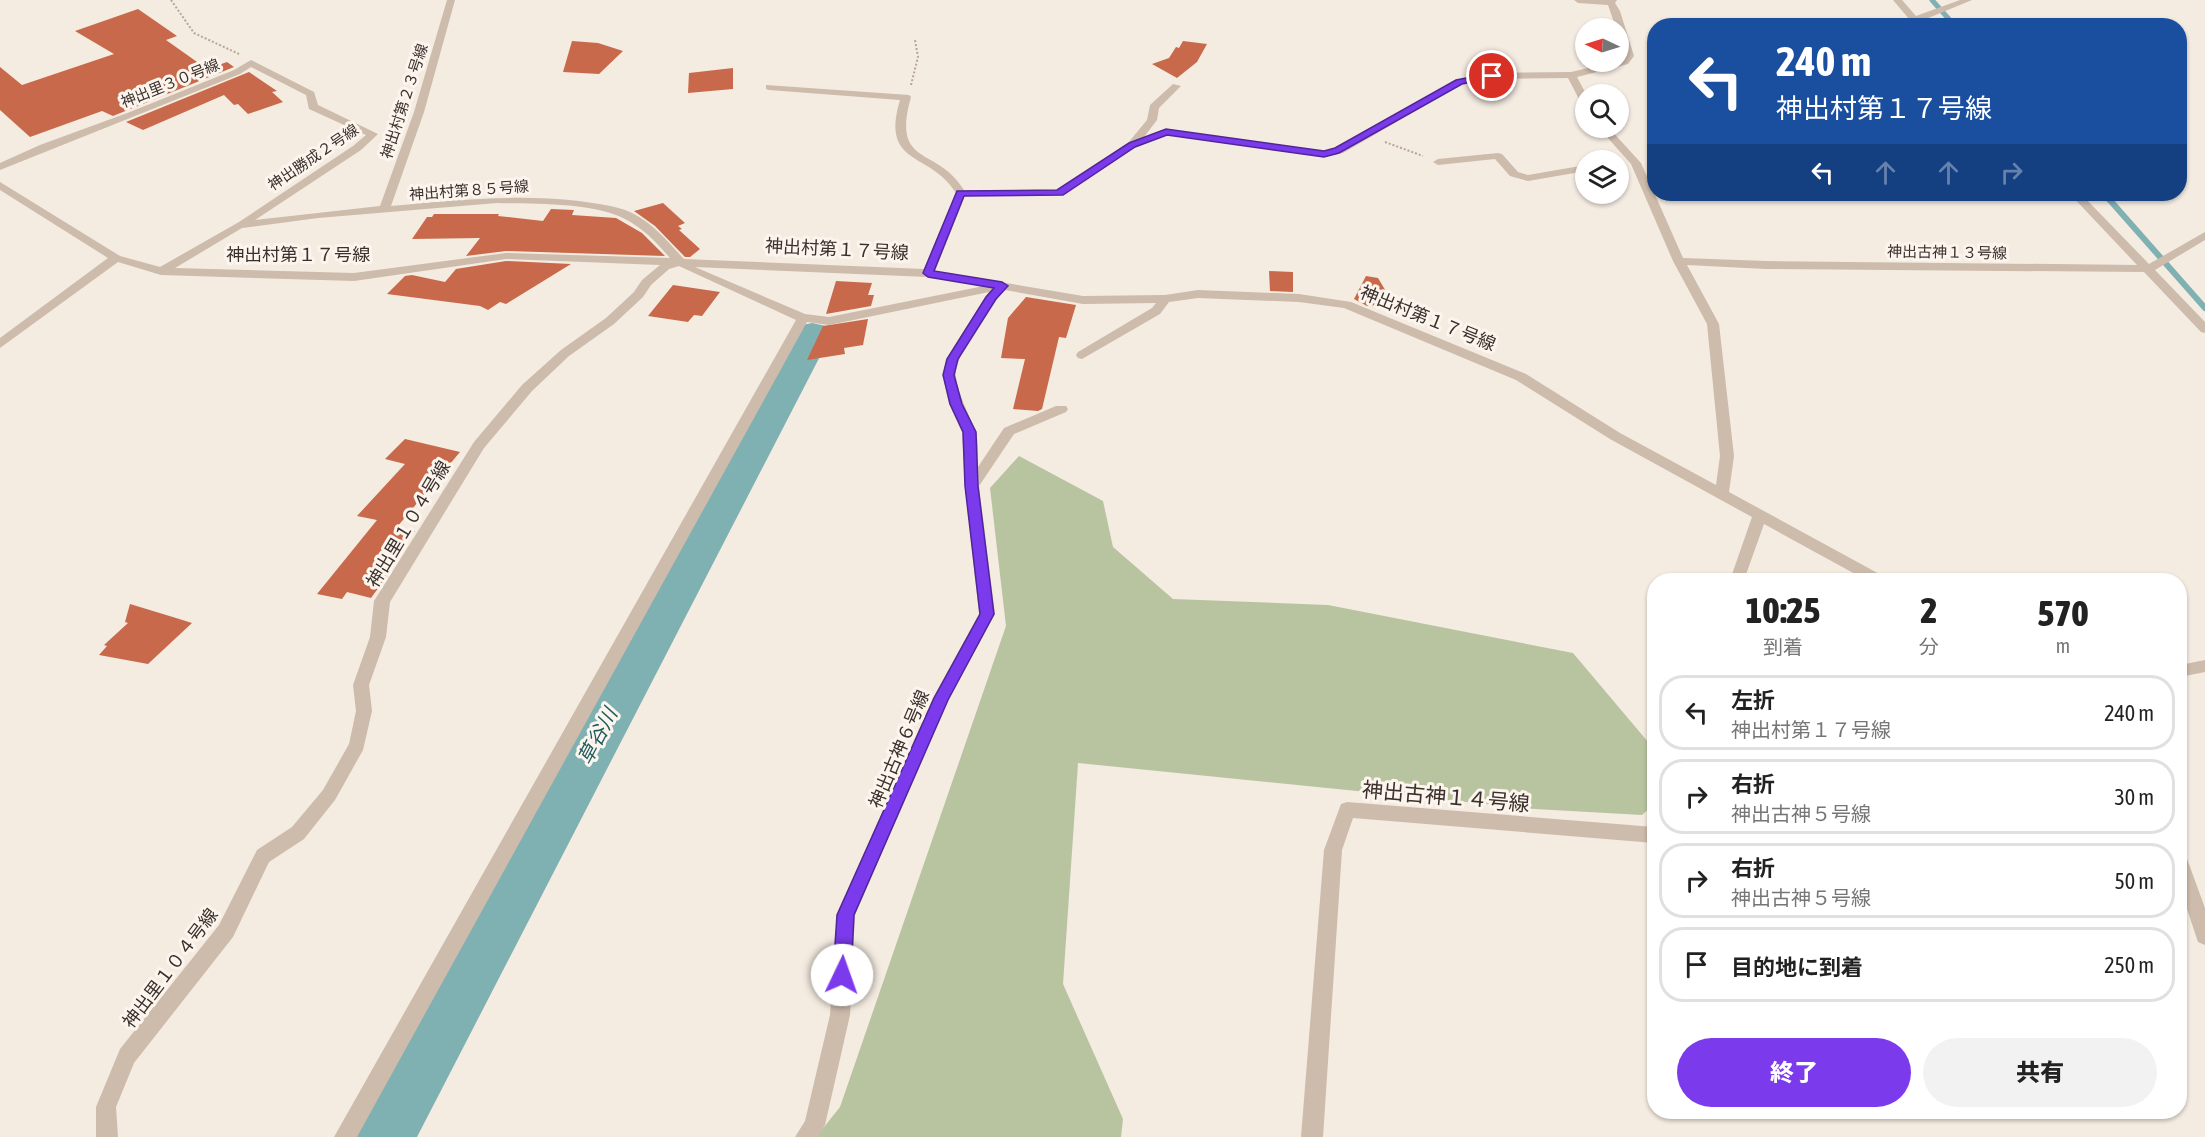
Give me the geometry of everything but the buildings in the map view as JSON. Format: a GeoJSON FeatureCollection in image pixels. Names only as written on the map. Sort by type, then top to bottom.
{"type":"FeatureCollection","features":[{"type":"Feature","properties":{"kind":"street","name":"神出村第２３号線"},"geometry":{"type":"LineString","coordinates":[[384,211],[419,112],[451,0]]}},
{"type":"Feature","properties":{"kind":"street"},"geometry":{"type":"LineString","coordinates":[[961,193],[1059,193],[1132,145],[1166,132],[1324,154],[1339,151],[1459,82],[1492,76],[1571,75],[1625,62],[1629,56],[1612,1],[1578,0]]}},
{"type":"Feature","properties":{"kind":"street"},"geometry":{"type":"LineString","coordinates":[[1897,0],[1913,18]]}},
{"type":"Feature","properties":{"kind":"street"},"geometry":{"type":"LineString","coordinates":[[1929,18],[1968,0]]}},
{"type":"Feature","properties":{"kind":"street","name":"神出里３０号線"},"geometry":{"type":"LineString","coordinates":[[0,167],[44,147],[134,114],[237,72],[251,63]]}},
{"type":"Feature","properties":{"kind":"street","name":"神出勝成２号線"},"geometry":{"type":"LineString","coordinates":[[161,272],[357,148],[373,134],[313,107],[311,94],[251,63]]}},
{"type":"Feature","properties":{"kind":"street"},"geometry":{"type":"LineString","coordinates":[[1571,75],[1576,84]]}},
{"type":"Feature","properties":{"kind":"street"},"geometry":{"type":"LineString","coordinates":[[1132,145],[1152,120],[1154,107],[1176,86]]}},
{"type":"Feature","properties":{"kind":"street"},"geometry":{"type":"LineString","coordinates":[[769,87],[906,97],[901,108],[900,129],[903,144],[913,154],[957,183],[961,193],[928,273]]}},
{"type":"Feature","properties":{"kind":"street"},"geometry":{"type":"LineString","coordinates":[[1613,138],[1636,163],[1647,188]]}},
{"type":"Feature","properties":{"kind":"street"},"geometry":{"type":"LineString","coordinates":[[1438,162],[1498,156],[1514,174],[1528,178],[1575,170]]}},
{"type":"Feature","properties":{"kind":"street"},"geometry":{"type":"LineString","coordinates":[[1629,164],[1636,163]]}},
{"type":"Feature","properties":{"kind":"street","name":"神出村第１７号線"},"geometry":{"type":"LineString","coordinates":[[0,185],[116,258],[161,272],[354,277],[507,256],[680,261],[928,273],[1083,300],[1166,299],[1198,294],[1299,298],[1347,306],[1521,376],[1615,436],[1865,573]]}},
{"type":"Feature","properties":{"kind":"street","name":"神出村第８５号線"},"geometry":{"type":"LineString","coordinates":[[384,211],[496,200],[549,201],[605,208],[629,216],[656,235],[680,261]]}},
{"type":"Feature","properties":{"kind":"street"},"geometry":{"type":"LineString","coordinates":[[1653,201],[1679,261],[1713,324],[1727,456],[1722,493]]}},
{"type":"Feature","properties":{"kind":"street"},"geometry":{"type":"LineString","coordinates":[[2082,201],[2205,329]]}},
{"type":"Feature","properties":{"kind":"street","name":"神出勝成２号線"},"geometry":{"type":"LineString","coordinates":[[238,225],[318,215],[384,211]]}},
{"type":"Feature","properties":{"kind":"street"},"geometry":{"type":"LineString","coordinates":[[2148,269],[2205,235]]}},
{"type":"Feature","properties":{"kind":"street"},"geometry":{"type":"LineString","coordinates":[[0,344],[116,258]]}},
{"type":"Feature","properties":{"kind":"street"},"geometry":{"type":"LineString","coordinates":[[680,261],[690,269],[803,318],[829,321],[1002,286]]}},
{"type":"Feature","properties":{"kind":"street","name":"神出里１０４号線"},"geometry":{"type":"LineString","coordinates":[[107,1137],[106,1107],[127,1056],[226,931],[263,856],[298,834],[330,795],[357,745],[364,711],[361,685],[378,637],[382,601],[479,445],[527,388],[565,353],[610,321],[639,294],[646,283],[665,267],[680,261]]}},
{"type":"Feature","properties":{"kind":"street","name":"神出古神１３号線"},"geometry":{"type":"LineString","coordinates":[[1679,261],[1766,265],[2148,269]]}},
{"type":"Feature","properties":{"kind":"street","name":"神出古神６号線"},"geometry":{"type":"LineString","coordinates":[[806,1137],[814,1125],[840,1015],[846,915],[941,698],[987,614],[972,486],[969,432],[956,404],[948,375],[952,359],[991,297],[1002,286]]}},
{"type":"Feature","properties":{"kind":"street"},"geometry":{"type":"LineString","coordinates":[[1082,355],[1156,311],[1166,299]]}},
{"type":"Feature","properties":{"kind":"street"},"geometry":{"type":"LineString","coordinates":[[345,1137],[803,318]]}},
{"type":"Feature","properties":{"kind":"street"},"geometry":{"type":"LineString","coordinates":[[972,486],[1009,431],[1061,409]]}},
{"type":"Feature","properties":{"kind":"street"},"geometry":{"type":"LineString","coordinates":[[1739,573],[1760,515]]}},
{"type":"Feature","properties":{"kind":"street"},"geometry":{"type":"LineString","coordinates":[[2187,670],[2205,666]]}},
{"type":"Feature","properties":{"kind":"street","name":"神出古神１４号線"},"geometry":{"type":"LineString","coordinates":[[1312,1137],[1333,850],[1347,810],[1647,834]]}},
{"type":"Feature","properties":{"kind":"street"},"geometry":{"type":"LineString","coordinates":[[2187,905],[2205,936]]}},
{"type":"Feature","properties":{"kind":"path","name":"神出里３０号線"},"geometry":{"type":"LineString","coordinates":[[171,0],[194,33],[234,51],[251,63]]}},
{"type":"Feature","properties":{"kind":"path"},"geometry":{"type":"LineString","coordinates":[[906,97],[919,63],[919,51],[915,40]]}},
{"type":"Feature","properties":{"kind":"path"},"geometry":{"type":"LineString","coordinates":[[1366,135],[1438,162]]}},
{"type":"Feature","properties":{"kind":"green space"},"geometry":{"type":"Polygon","coordinates":[[[1019,456],[1103,501],[1113,547],[1173,599],[1328,605],[1573,653],[1647,741],[1647,810],[1642,815],[1535,809],[1078,763],[1063,984],[1123,1119],[1121,1137],[816,1137],[840,1107],[1006,626],[990,488],[1019,456]]]}},
{"type":"Feature","properties":{"kind":"waterway"},"geometry":{"type":"LineString","coordinates":[[1932,0],[1948,18]]}},
{"type":"Feature","properties":{"kind":"waterway"},"geometry":{"type":"LineString","coordinates":[[2111,201],[2205,308]]}},
{"type":"Feature","properties":{"kind":"waterway","name":"草谷川"},"geometry":{"type":"LineString","coordinates":[[382,1137],[812,335]]}},
{"type":"Feature","properties":{"kind":"route"},"geometry":{"type":"LineString","coordinates":[[842,975],[846,915],[941,698],[987,614],[972,486],[969,432],[956,404],[948,375],[952,359],[991,297],[1002,286],[928,273],[961,193],[1059,193],[1132,145],[1166,132],[1292,151],[1324,154],[1339,151],[1459,82],[1492,76]]}}]}
